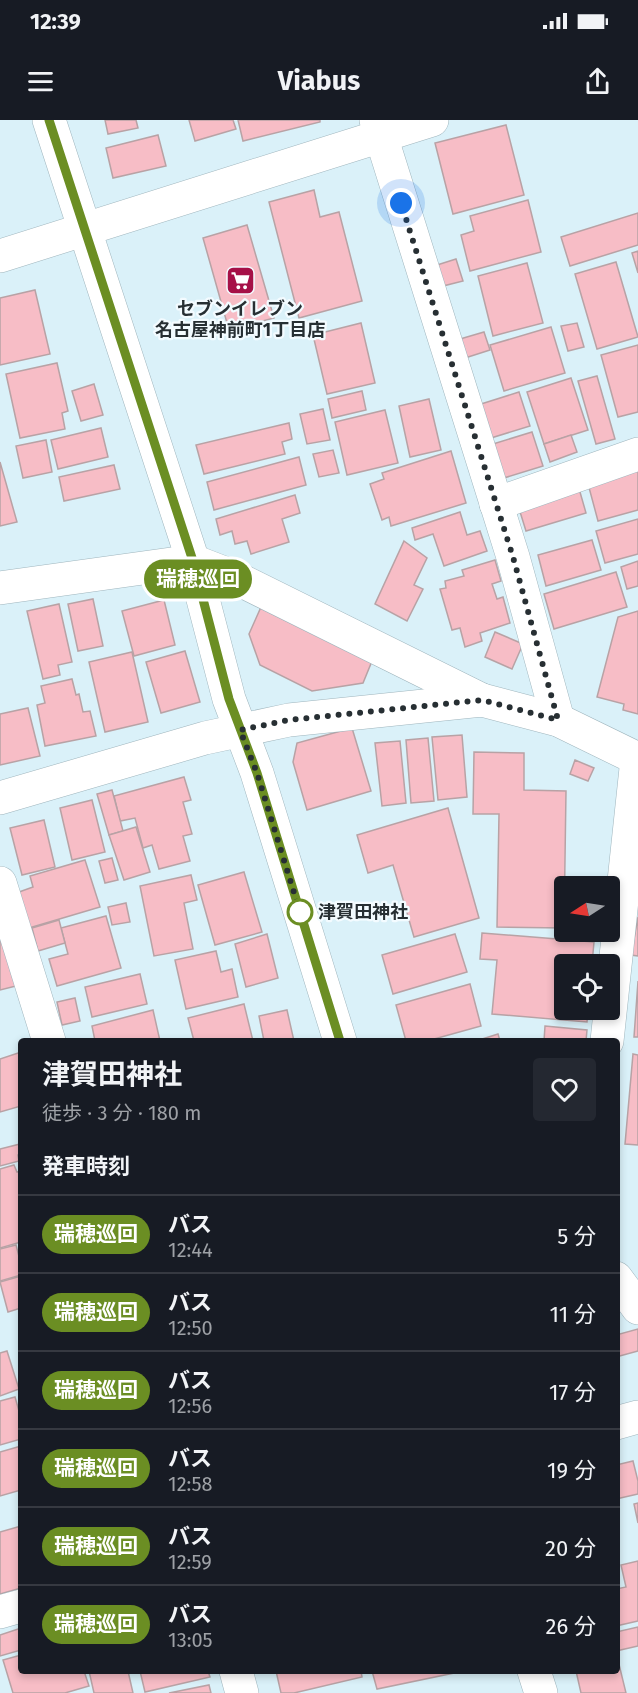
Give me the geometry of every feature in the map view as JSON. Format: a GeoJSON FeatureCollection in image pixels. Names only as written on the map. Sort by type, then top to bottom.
{"type":"FeatureCollection","features":[{"type":"Feature","properties":{"kind":"street"},"geometry":{"type":"LineString","coordinates":[[49,120],[193,561],[229,699],[257,773],[339,1038]]}},
{"type":"Feature","properties":{"kind":"street"},"geometry":{"type":"LineString","coordinates":[[0,256],[84,230],[378,128],[432,120]]}},
{"type":"Feature","properties":{"kind":"street"},"geometry":{"type":"LineString","coordinates":[[378,128],[496,504],[558,720]]}},
{"type":"Feature","properties":{"kind":"street"},"geometry":{"type":"LineString","coordinates":[[496,504],[638,454]]}},
{"type":"Feature","properties":{"kind":"street"},"geometry":{"type":"LineString","coordinates":[[0,588],[193,561],[232,576],[482,700],[558,720],[637,759],[607,1038]]}},
{"type":"Feature","properties":{"kind":"street"},"geometry":{"type":"LineString","coordinates":[[0,798],[205,738],[289,720],[482,700]]}},
{"type":"Feature","properties":{"kind":"street"},"geometry":{"type":"LineString","coordinates":[[0,883],[48,1038]]}},
{"type":"Feature","properties":{"kind":"street"},"geometry":{"type":"LineString","coordinates":[[620,1283],[638,1308]]}},
{"type":"Feature","properties":{"kind":"street"},"geometry":{"type":"LineString","coordinates":[[620,1422],[638,1417]]}},
{"type":"Feature","properties":{"kind":"street"},"geometry":{"type":"LineString","coordinates":[[0,1612],[18,1607]]}},
{"type":"Feature","properties":{"kind":"street"},"geometry":{"type":"LineString","coordinates":[[237,1674],[242,1693]]}},
{"type":"Feature","properties":{"kind":"street"},"geometry":{"type":"LineString","coordinates":[[535,1674],[541,1693]]}},
{"type":"Feature","properties":{"kind":"building"},"geometry":{"type":"Polygon","coordinates":[[[105,120],[136,120],[138,128],[108,134],[105,120]]]}},
{"type":"Feature","properties":{"kind":"building"},"geometry":{"type":"Polygon","coordinates":[[[189,120],[233,120],[236,129],[195,141],[189,120]]]}},
{"type":"Feature","properties":{"kind":"building"},"geometry":{"type":"Polygon","coordinates":[[[238,120],[320,120],[320,122],[243,141],[238,120]]]}},
{"type":"Feature","properties":{"kind":"building"},"geometry":{"type":"Polygon","coordinates":[[[506,125],[524,195],[453,214],[435,143],[506,125]]]}},
{"type":"Feature","properties":{"kind":"building"},"geometry":{"type":"Polygon","coordinates":[[[158,135],[166,166],[113,178],[106,148],[158,135]]]}},
{"type":"Feature","properties":{"kind":"building"},"geometry":{"type":"Polygon","coordinates":[[[314,190],[320,217],[339,212],[362,301],[299,318],[269,202],[314,190]]]}},
{"type":"Feature","properties":{"kind":"building"},"geometry":{"type":"Polygon","coordinates":[[[528,200],[541,252],[470,271],[461,235],[474,231],[470,216],[528,200]]]}},
{"type":"Feature","properties":{"kind":"building"},"geometry":{"type":"Polygon","coordinates":[[[638,213],[638,245],[570,266],[561,237],[638,213]]]}},
{"type":"Feature","properties":{"kind":"building"},"geometry":{"type":"Polygon","coordinates":[[[247,225],[274,318],[229,330],[203,238],[247,225]]]}},
{"type":"Feature","properties":{"kind":"building"},"geometry":{"type":"Polygon","coordinates":[[[638,251],[638,273],[632,253],[638,251]]]}},
{"type":"Feature","properties":{"kind":"building"},"geometry":{"type":"Polygon","coordinates":[[[456,259],[463,281],[443,286],[437,265],[456,259]]]}},
{"type":"Feature","properties":{"kind":"building"},"geometry":{"type":"Polygon","coordinates":[[[616,262],[638,337],[597,349],[575,274],[616,262]]]}},
{"type":"Feature","properties":{"kind":"building"},"geometry":{"type":"Polygon","coordinates":[[[527,263],[543,323],[493,336],[478,276],[527,263]]]}},
{"type":"Feature","properties":{"kind":"building"},"geometry":{"type":"Polygon","coordinates":[[[35,290],[50,354],[0,365],[0,298],[35,290]]]}},
{"type":"Feature","properties":{"kind":"building"},"geometry":{"type":"Polygon","coordinates":[[[361,323],[375,383],[327,394],[313,335],[361,323]]]}},
{"type":"Feature","properties":{"kind":"building"},"geometry":{"type":"Polygon","coordinates":[[[577,323],[584,347],[568,351],[561,326],[577,323]]]}},
{"type":"Feature","properties":{"kind":"building"},"geometry":{"type":"Polygon","coordinates":[[[551,327],[565,373],[504,391],[490,345],[551,327]]]}},
{"type":"Feature","properties":{"kind":"building"},"geometry":{"type":"Polygon","coordinates":[[[484,332],[490,350],[465,358],[460,339],[484,332]]]}},
{"type":"Feature","properties":{"kind":"building"},"geometry":{"type":"Polygon","coordinates":[[[638,345],[638,412],[618,417],[601,355],[638,345]]]}},
{"type":"Feature","properties":{"kind":"building"},"geometry":{"type":"Polygon","coordinates":[[[57,363],[68,411],[62,413],[65,429],[20,438],[6,374],[57,363]]]}},
{"type":"Feature","properties":{"kind":"building"},"geometry":{"type":"Polygon","coordinates":[[[597,376],[615,439],[596,444],[578,381],[597,376]]]}},
{"type":"Feature","properties":{"kind":"building"},"geometry":{"type":"Polygon","coordinates":[[[571,378],[588,430],[544,444],[527,392],[571,378]]]}},
{"type":"Feature","properties":{"kind":"building"},"geometry":{"type":"Polygon","coordinates":[[[94,384],[103,415],[81,421],[72,391],[94,384]]]}},
{"type":"Feature","properties":{"kind":"building"},"geometry":{"type":"Polygon","coordinates":[[[362,391],[366,410],[332,418],[328,399],[362,391]]]}},
{"type":"Feature","properties":{"kind":"building"},"geometry":{"type":"Polygon","coordinates":[[[519,392],[530,426],[491,438],[481,404],[519,392]]]}},
{"type":"Feature","properties":{"kind":"building"},"geometry":{"type":"Polygon","coordinates":[[[429,399],[441,450],[410,457],[399,406],[429,399]]]}},
{"type":"Feature","properties":{"kind":"building"},"geometry":{"type":"Polygon","coordinates":[[[323,409],[330,440],[307,444],[300,414],[323,409]]]}},
{"type":"Feature","properties":{"kind":"building"},"geometry":{"type":"Polygon","coordinates":[[[385,410],[398,463],[347,475],[335,422],[385,410]]]}},
{"type":"Feature","properties":{"kind":"building"},"geometry":{"type":"Polygon","coordinates":[[[289,423],[292,439],[282,442],[285,454],[204,474],[196,445],[289,423]]]}},
{"type":"Feature","properties":{"kind":"building"},"geometry":{"type":"Polygon","coordinates":[[[101,428],[108,457],[58,469],[51,440],[101,428]]]}},
{"type":"Feature","properties":{"kind":"building"},"geometry":{"type":"Polygon","coordinates":[[[532,432],[543,466],[504,478],[493,444],[532,432]]]}},
{"type":"Feature","properties":{"kind":"building"},"geometry":{"type":"Polygon","coordinates":[[[571,435],[577,452],[550,462],[544,444],[571,435]]]}},
{"type":"Feature","properties":{"kind":"building"},"geometry":{"type":"Polygon","coordinates":[[[46,440],[52,472],[23,478],[16,446],[46,440]]]}},
{"type":"Feature","properties":{"kind":"building"},"geometry":{"type":"Polygon","coordinates":[[[333,450],[339,473],[319,477],[313,454],[333,450]]]}},
{"type":"Feature","properties":{"kind":"building"},"geometry":{"type":"Polygon","coordinates":[[[451,451],[466,503],[391,526],[389,517],[382,520],[370,484],[384,479],[382,473],[451,451]]]}},
{"type":"Feature","properties":{"kind":"building"},"geometry":{"type":"Polygon","coordinates":[[[299,457],[306,485],[214,510],[207,482],[299,457]]]}},
{"type":"Feature","properties":{"kind":"building"},"geometry":{"type":"Polygon","coordinates":[[[0,462],[17,522],[0,526],[0,462]]]}},
{"type":"Feature","properties":{"kind":"building"},"geometry":{"type":"Polygon","coordinates":[[[114,465],[120,489],[64,501],[59,477],[114,465]]]}},
{"type":"Feature","properties":{"kind":"building"},"geometry":{"type":"Polygon","coordinates":[[[638,466],[638,510],[598,521],[587,480],[638,466]]]}},
{"type":"Feature","properties":{"kind":"building"},"geometry":{"type":"Polygon","coordinates":[[[578,485],[586,513],[526,531],[517,502],[578,485]]]}},
{"type":"Feature","properties":{"kind":"building"},"geometry":{"type":"Polygon","coordinates":[[[295,495],[300,513],[282,519],[289,542],[251,554],[247,541],[235,544],[232,531],[220,535],[216,519],[295,495]]]}},
{"type":"Feature","properties":{"kind":"building"},"geometry":{"type":"Polygon","coordinates":[[[460,512],[467,535],[480,531],[487,551],[444,566],[433,534],[415,540],[412,528],[460,512]]]}},
{"type":"Feature","properties":{"kind":"building"},"geometry":{"type":"Polygon","coordinates":[[[638,519],[638,554],[605,563],[596,531],[638,519]]]}},
{"type":"Feature","properties":{"kind":"building"},"geometry":{"type":"Polygon","coordinates":[[[592,540],[601,570],[546,586],[538,555],[592,540]]]}},
{"type":"Feature","properties":{"kind":"building"},"geometry":{"type":"Polygon","coordinates":[[[404,541],[427,558],[414,585],[423,589],[407,621],[375,604],[404,541]]]}},
{"type":"Feature","properties":{"kind":"building"},"geometry":{"type":"Polygon","coordinates":[[[495,560],[501,581],[492,584],[497,599],[503,597],[510,623],[480,633],[482,641],[465,647],[460,628],[452,630],[440,589],[446,588],[445,581],[464,576],[462,570],[495,560]]]}},
{"type":"Feature","properties":{"kind":"building"},"geometry":{"type":"Polygon","coordinates":[[[638,561],[638,586],[627,589],[621,567],[638,561]]]}},
{"type":"Feature","properties":{"kind":"building"},"geometry":{"type":"Polygon","coordinates":[[[616,572],[627,607],[554,629],[544,594],[616,572]]]}},
{"type":"Feature","properties":{"kind":"building"},"geometry":{"type":"Polygon","coordinates":[[[93,599],[103,646],[78,651],[68,604],[93,599]]]}},
{"type":"Feature","properties":{"kind":"building"},"geometry":{"type":"Polygon","coordinates":[[[164,600],[175,645],[134,656],[122,611],[164,600]]]}},
{"type":"Feature","properties":{"kind":"building"},"geometry":{"type":"Polygon","coordinates":[[[59,604],[72,662],[58,665],[60,675],[43,679],[27,611],[59,604]]]}},
{"type":"Feature","properties":{"kind":"building"},"geometry":{"type":"Polygon","coordinates":[[[261,607],[372,661],[363,683],[312,691],[260,665],[249,634],[261,607]]]}},
{"type":"Feature","properties":{"kind":"building"},"geometry":{"type":"Polygon","coordinates":[[[638,611],[638,714],[623,710],[624,704],[597,697],[618,617],[638,611]]]}},
{"type":"Feature","properties":{"kind":"building"},"geometry":{"type":"Polygon","coordinates":[[[495,632],[523,644],[512,669],[485,657],[495,632]]]}},
{"type":"Feature","properties":{"kind":"building"},"geometry":{"type":"Polygon","coordinates":[[[185,651],[200,702],[161,713],[146,662],[185,651]]]}},
{"type":"Feature","properties":{"kind":"building"},"geometry":{"type":"Polygon","coordinates":[[[132,652],[148,722],[105,732],[89,662],[132,652]]]}},
{"type":"Feature","properties":{"kind":"building"},"geometry":{"type":"Polygon","coordinates":[[[72,679],[76,695],[79,694],[83,712],[90,711],[96,736],[45,746],[37,705],[45,703],[41,686],[72,679]]]}},
{"type":"Feature","properties":{"kind":"building"},"geometry":{"type":"Polygon","coordinates":[[[28,708],[40,756],[0,765],[0,714],[28,708]]]}},
{"type":"Feature","properties":{"kind":"building"},"geometry":{"type":"Polygon","coordinates":[[[352,728],[371,791],[307,810],[293,762],[297,743],[352,728]]]}},
{"type":"Feature","properties":{"kind":"building"},"geometry":{"type":"Polygon","coordinates":[[[462,735],[467,797],[438,800],[432,737],[462,735]]]}},
{"type":"Feature","properties":{"kind":"building"},"geometry":{"type":"Polygon","coordinates":[[[428,738],[434,801],[411,803],[406,740],[428,738]]]}},
{"type":"Feature","properties":{"kind":"building"},"geometry":{"type":"Polygon","coordinates":[[[400,741],[406,803],[382,806],[375,743],[400,741]]]}},
{"type":"Feature","properties":{"kind":"building"},"geometry":{"type":"Polygon","coordinates":[[[474,752],[524,753],[524,790],[566,791],[565,876],[554,876],[554,928],[497,927],[499,814],[473,814],[474,752]]]}},
{"type":"Feature","properties":{"kind":"building"},"geometry":{"type":"Polygon","coordinates":[[[575,760],[594,768],[588,781],[570,774],[575,760]]]}},
{"type":"Feature","properties":{"kind":"building"},"geometry":{"type":"Polygon","coordinates":[[[184,777],[191,800],[183,802],[192,834],[183,836],[190,861],[159,869],[152,845],[143,848],[135,818],[120,821],[114,796],[184,777]]]}},
{"type":"Feature","properties":{"kind":"building"},"geometry":{"type":"Polygon","coordinates":[[[112,790],[123,831],[109,835],[97,794],[112,790]]]}},
{"type":"Feature","properties":{"kind":"building"},"geometry":{"type":"Polygon","coordinates":[[[92,800],[105,852],[72,860],[60,808],[92,800]]]}},
{"type":"Feature","properties":{"kind":"building"},"geometry":{"type":"Polygon","coordinates":[[[448,808],[479,918],[414,937],[393,865],[368,873],[357,835],[448,808]]]}},
{"type":"Feature","properties":{"kind":"building"},"geometry":{"type":"Polygon","coordinates":[[[44,820],[55,867],[22,875],[10,828],[44,820]]]}},
{"type":"Feature","properties":{"kind":"building"},"geometry":{"type":"Polygon","coordinates":[[[136,827],[150,872],[124,880],[109,835],[136,827]]]}},
{"type":"Feature","properties":{"kind":"building"},"geometry":{"type":"Polygon","coordinates":[[[112,858],[118,880],[105,883],[99,861],[112,858]]]}},
{"type":"Feature","properties":{"kind":"building"},"geometry":{"type":"Polygon","coordinates":[[[85,860],[100,907],[29,928],[19,892],[33,887],[30,876],[85,860]]]}},
{"type":"Feature","properties":{"kind":"building"},"geometry":{"type":"Polygon","coordinates":[[[244,872],[262,932],[215,945],[198,885],[244,872]]]}},
{"type":"Feature","properties":{"kind":"building"},"geometry":{"type":"Polygon","coordinates":[[[191,875],[197,900],[184,903],[193,949],[154,956],[140,886],[191,875]]]}},
{"type":"Feature","properties":{"kind":"building"},"geometry":{"type":"Polygon","coordinates":[[[126,903],[130,922],[112,925],[108,907],[126,903]]]}},
{"type":"Feature","properties":{"kind":"building"},"geometry":{"type":"Polygon","coordinates":[[[106,916],[121,968],[57,986],[49,959],[68,954],[61,928],[106,916]]]}},
{"type":"Feature","properties":{"kind":"building"},"geometry":{"type":"Polygon","coordinates":[[[638,917],[638,956],[631,955],[638,917]]]}},
{"type":"Feature","properties":{"kind":"building"},"geometry":{"type":"Polygon","coordinates":[[[59,920],[65,943],[38,951],[32,928],[59,920]]]}},
{"type":"Feature","properties":{"kind":"building"},"geometry":{"type":"Polygon","coordinates":[[[0,933],[16,986],[0,990],[0,933]]]}},
{"type":"Feature","properties":{"kind":"building"},"geometry":{"type":"Polygon","coordinates":[[[482,933],[554,939],[554,942],[594,942],[593,954],[554,954],[554,1019],[492,1014],[497,960],[480,959],[482,933]]]}},
{"type":"Feature","properties":{"kind":"building"},"geometry":{"type":"Polygon","coordinates":[[[267,934],[278,978],[246,987],[235,944],[267,934]]]}},
{"type":"Feature","properties":{"kind":"building"},"geometry":{"type":"Polygon","coordinates":[[[455,934],[467,972],[393,994],[382,955],[455,934]]]}},
{"type":"Feature","properties":{"kind":"building"},"geometry":{"type":"Polygon","coordinates":[[[216,951],[221,972],[232,969],[238,997],[186,1009],[175,960],[216,951]]]}},
{"type":"Feature","properties":{"kind":"building"},"geometry":{"type":"Polygon","coordinates":[[[140,974],[147,1004],[92,1017],[85,987],[140,974]]]}},
{"type":"Feature","properties":{"kind":"building"},"geometry":{"type":"Polygon","coordinates":[[[638,981],[638,1037],[634,1037],[638,981]]]}},
{"type":"Feature","properties":{"kind":"building"},"geometry":{"type":"Polygon","coordinates":[[[470,984],[481,1026],[438,1038],[405,1038],[396,1005],[470,984]]]}},
{"type":"Feature","properties":{"kind":"building"},"geometry":{"type":"Polygon","coordinates":[[[75,998],[80,1021],[62,1025],[57,1002],[75,998]]]}},
{"type":"Feature","properties":{"kind":"building"},"geometry":{"type":"Polygon","coordinates":[[[244,1004],[252,1038],[193,1038],[188,1018],[244,1004]]]}},
{"type":"Feature","properties":{"kind":"building"},"geometry":{"type":"Polygon","coordinates":[[[153,1010],[159,1038],[94,1038],[92,1026],[153,1010]]]}},
{"type":"Feature","properties":{"kind":"building"},"geometry":{"type":"Polygon","coordinates":[[[287,1010],[293,1038],[263,1038],[259,1016],[287,1010]]]}},
{"type":"Feature","properties":{"kind":"building"},"geometry":{"type":"Polygon","coordinates":[[[563,1020],[587,1020],[587,1022],[563,1020]]]}},
{"type":"Feature","properties":{"kind":"building"},"geometry":{"type":"Polygon","coordinates":[[[545,1026],[587,1030],[586,1038],[544,1038],[545,1026]]]}},
{"type":"Feature","properties":{"kind":"building"},"geometry":{"type":"Polygon","coordinates":[[[498,1034],[499,1038],[485,1038],[498,1034]]]}},
{"type":"Feature","properties":{"kind":"building"},"geometry":{"type":"Polygon","coordinates":[[[18,1053],[18,1107],[0,1112],[0,1059],[18,1053]]]}},
{"type":"Feature","properties":{"kind":"building"},"geometry":{"type":"Polygon","coordinates":[[[633,1054],[638,1055],[638,1145],[625,1144],[633,1054]]]}},
{"type":"Feature","properties":{"kind":"building"},"geometry":{"type":"Polygon","coordinates":[[[18,1144],[18,1161],[0,1166],[0,1149],[18,1144]]]}},
{"type":"Feature","properties":{"kind":"building"},"geometry":{"type":"Polygon","coordinates":[[[14,1165],[18,1172],[18,1243],[0,1248],[0,1169],[14,1165]]]}},
{"type":"Feature","properties":{"kind":"building"},"geometry":{"type":"Polygon","coordinates":[[[16,1245],[18,1276],[0,1281],[0,1249],[16,1245]]]}},
{"type":"Feature","properties":{"kind":"building"},"geometry":{"type":"Polygon","coordinates":[[[18,1277],[18,1309],[8,1312],[0,1282],[18,1277]]]}},
{"type":"Feature","properties":{"kind":"building"},"geometry":{"type":"Polygon","coordinates":[[[638,1329],[638,1351],[620,1356],[620,1334],[638,1329]]]}},
{"type":"Feature","properties":{"kind":"building"},"geometry":{"type":"Polygon","coordinates":[[[7,1351],[18,1389],[0,1396],[0,1353],[7,1351]]]}},
{"type":"Feature","properties":{"kind":"building"},"geometry":{"type":"Polygon","coordinates":[[[15,1397],[18,1408],[18,1440],[0,1445],[0,1401],[15,1397]]]}},
{"type":"Feature","properties":{"kind":"building"},"geometry":{"type":"Polygon","coordinates":[[[18,1447],[18,1491],[0,1496],[0,1452],[18,1447]]]}},
{"type":"Feature","properties":{"kind":"building"},"geometry":{"type":"Polygon","coordinates":[[[633,1461],[638,1481],[638,1494],[620,1498],[620,1464],[633,1461]]]}},
{"type":"Feature","properties":{"kind":"building"},"geometry":{"type":"Polygon","coordinates":[[[638,1503],[638,1523],[634,1504],[638,1503]]]}},
{"type":"Feature","properties":{"kind":"building"},"geometry":{"type":"Polygon","coordinates":[[[18,1527],[18,1589],[0,1594],[0,1532],[18,1527]]]}},
{"type":"Feature","properties":{"kind":"building"},"geometry":{"type":"Polygon","coordinates":[[[638,1561],[638,1621],[620,1625],[620,1588],[626,1587],[621,1565],[638,1561]]]}},
{"type":"Feature","properties":{"kind":"building"},"geometry":{"type":"Polygon","coordinates":[[[638,1627],[638,1646],[620,1650],[620,1631],[638,1627]]]}},
{"type":"Feature","properties":{"kind":"building"},"geometry":{"type":"Polygon","coordinates":[[[18,1629],[18,1651],[0,1656],[0,1635],[18,1629]]]}},
{"type":"Feature","properties":{"kind":"building"},"geometry":{"type":"Polygon","coordinates":[[[18,1656],[18,1674],[85,1674],[89,1686],[65,1693],[13,1693],[3,1660],[18,1656]]]}},
{"type":"Feature","properties":{"kind":"building"},"geometry":{"type":"Polygon","coordinates":[[[620,1668],[626,1693],[581,1693],[577,1674],[620,1674],[620,1668]]]}},
{"type":"Feature","properties":{"kind":"building"},"geometry":{"type":"Polygon","coordinates":[[[90,1674],[129,1674],[133,1693],[94,1693],[90,1674]]]}},
{"type":"Feature","properties":{"kind":"building"},"geometry":{"type":"Polygon","coordinates":[[[141,1674],[209,1674],[210,1677],[145,1692],[141,1674]]]}},
{"type":"Feature","properties":{"kind":"building"},"geometry":{"type":"Polygon","coordinates":[[[277,1674],[362,1674],[362,1677],[294,1693],[281,1693],[277,1674]]]}},
{"type":"Feature","properties":{"kind":"building"},"geometry":{"type":"Polygon","coordinates":[[[373,1674],[450,1674],[377,1689],[373,1674]]]}},
{"type":"Feature","properties":{"kind":"building"},"geometry":{"type":"Polygon","coordinates":[[[209,1685],[211,1693],[169,1693],[209,1685]]]}},
{"type":"Feature","properties":{"kind":"bus line","name":"瑞穂巡回"},"geometry":{"type":"LineString","coordinates":[[49,120],[193,561],[229,699],[257,773],[339,1038]]}},
{"type":"Feature","properties":{"kind":"place","name":"セブンイレブン 名古屋神前町1丁目店"},"geometry":{"type":"Point","coordinates":[240,280]}},
{"type":"Feature","properties":{"kind":"place","name":"津賀田神社"},"geometry":{"type":"Point","coordinates":[300,912]}},
{"type":"Feature","properties":{"kind":"route"},"geometry":{"type":"LineString","coordinates":[[300,912],[257,773],[240,730],[289,720],[482,700],[558,720],[513,557],[401,203]]}}]}
